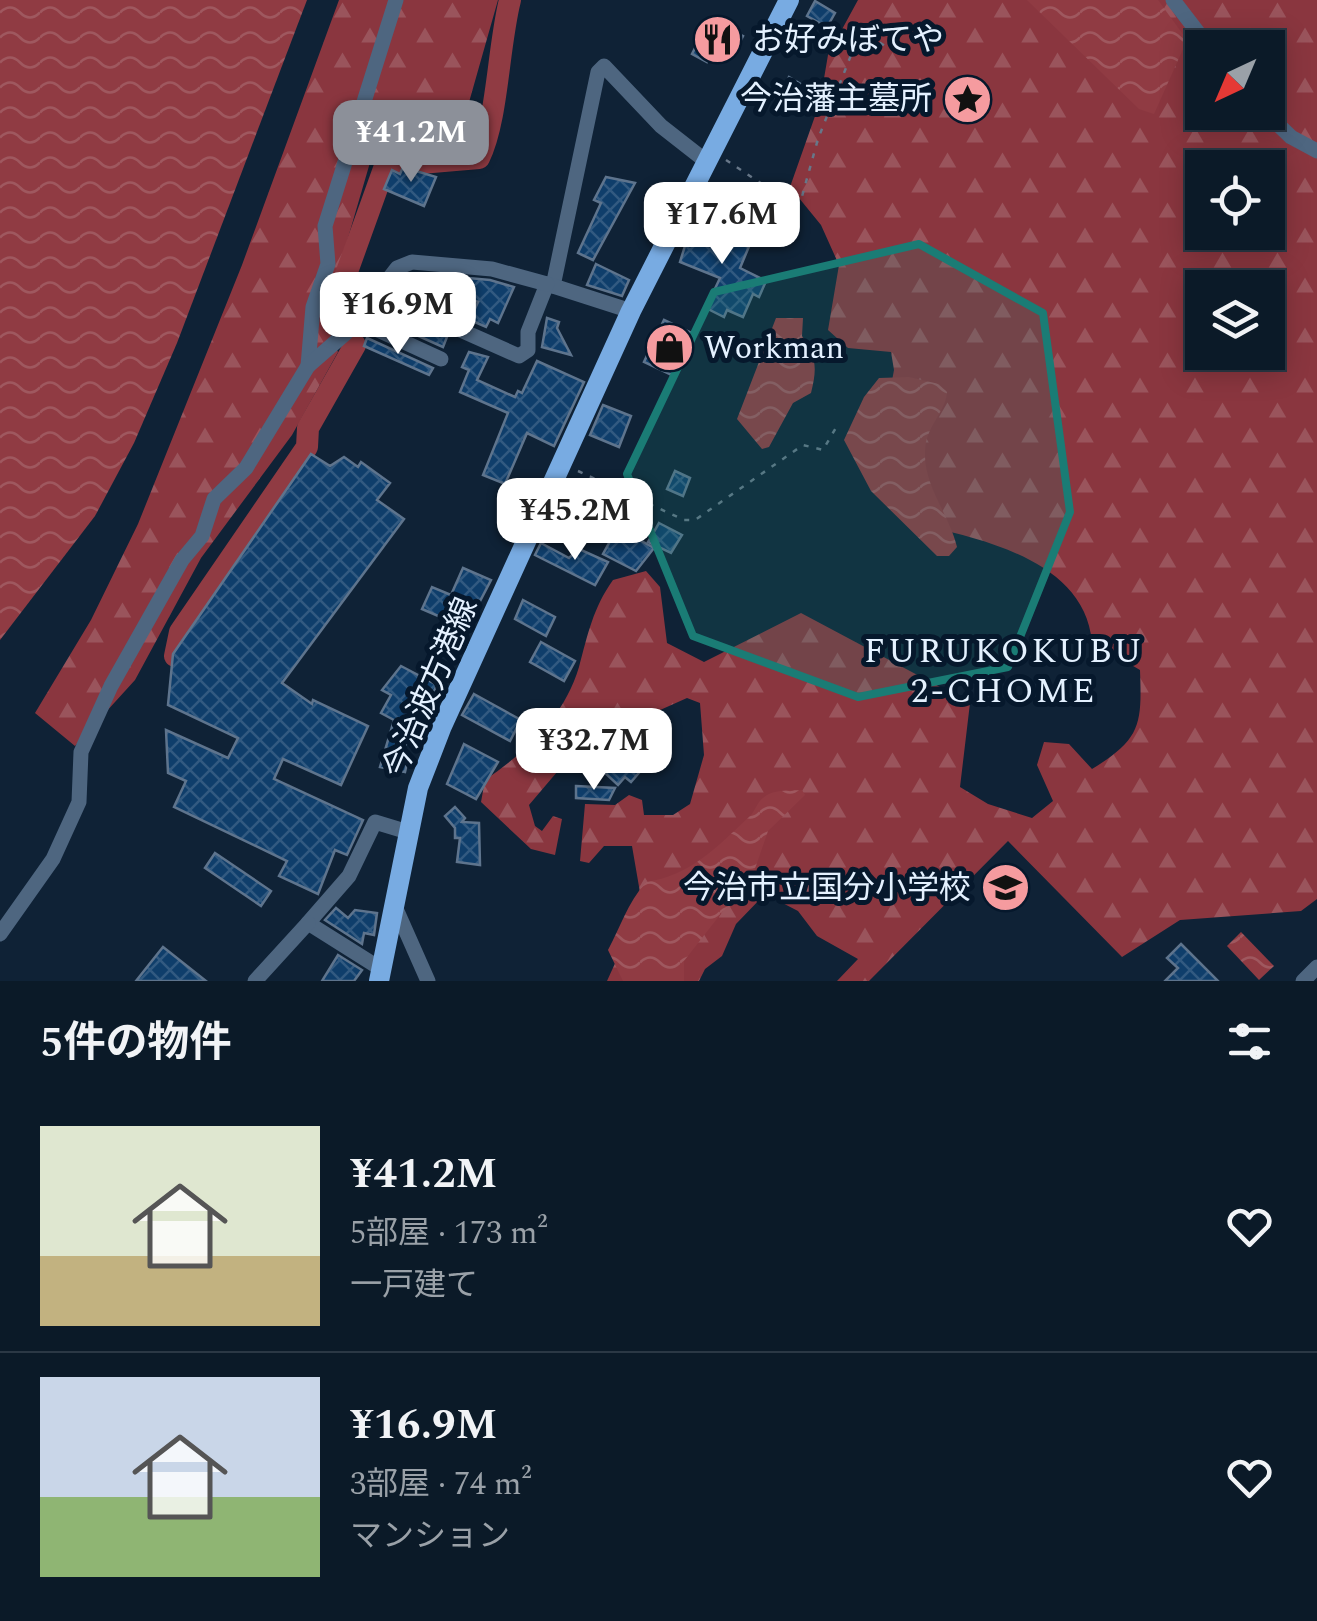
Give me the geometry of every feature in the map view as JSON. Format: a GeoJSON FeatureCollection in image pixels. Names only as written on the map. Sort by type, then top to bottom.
{"type":"FeatureCollection","features":[{"type":"Feature","properties":{"kind":"main road","name":"今治波方港線"},"geometry":{"type":"LineString","coordinates":[[380,975],[418,788],[442,726],[631,311],[790,0]]}},
{"type":"Feature","properties":{"kind":"street"},"geometry":{"type":"LineString","coordinates":[[308,366],[313,307],[328,264],[325,226],[396,0]]}},
{"type":"Feature","properties":{"kind":"street"},"geometry":{"type":"LineString","coordinates":[[1173,0],[1196,30]]}},
{"type":"Feature","properties":{"kind":"street"},"geometry":{"type":"LineString","coordinates":[[377,294],[519,356],[528,350],[528,332],[550,285],[598,72],[604,66],[662,126],[710,156]]}},
{"type":"Feature","properties":{"kind":"street"},"geometry":{"type":"LineString","coordinates":[[1283,130],[1317,151]]}},
{"type":"Feature","properties":{"kind":"street"},"geometry":{"type":"LineString","coordinates":[[0,934],[53,859],[79,802],[80,752],[111,686],[182,560],[202,536],[214,499],[246,468],[308,366],[356,320],[397,268],[412,262],[492,269],[631,311]]}},
{"type":"Feature","properties":{"kind":"street"},"geometry":{"type":"LineString","coordinates":[[356,320],[441,360]]}},
{"type":"Feature","properties":{"kind":"street"},"geometry":{"type":"LineString","coordinates":[[255,981],[350,876],[375,822],[408,832]]}},
{"type":"Feature","properties":{"kind":"street"},"geometry":{"type":"LineString","coordinates":[[393,901],[428,981]]}},
{"type":"Feature","properties":{"kind":"street"},"geometry":{"type":"LineString","coordinates":[[308,923],[380,975]]}},
{"type":"Feature","properties":{"kind":"street"},"geometry":{"type":"LineString","coordinates":[[1303,981],[1317,967]]}},
{"type":"Feature","properties":{"kind":"path"},"geometry":{"type":"LineString","coordinates":[[710,156],[783,198],[801,200],[818,139],[856,44],[864,32],[885,46]]}},
{"type":"Feature","properties":{"kind":"path"},"geometry":{"type":"LineString","coordinates":[[563,464],[684,520],[695,520],[790,452],[803,446],[823,450],[837,426]]}},
{"type":"Feature","properties":{"kind":"highlighted area"},"geometry":{"type":"Polygon","coordinates":[[[919,244],[1043,313],[1070,512],[1008,667],[858,697],[693,636],[627,474],[714,292],[919,244]]]}},
{"type":"Feature","properties":{"kind":"green space"},"geometry":{"type":"Polygon","coordinates":[[[339,0],[498,0],[458,141],[376,142],[324,320],[338,352],[292,435],[201,558],[135,680],[75,746],[35,713],[91,620],[138,524],[242,265],[339,0]]]}},
{"type":"Feature","properties":{"kind":"green space"},"geometry":{"type":"Polygon","coordinates":[[[858,0],[1317,0],[1317,899],[1301,911],[1180,920],[1122,957],[1008,841],[869,981],[837,981],[858,959],[817,936],[798,911],[765,894],[736,924],[722,956],[705,969],[699,981],[607,981],[642,904],[632,846],[604,846],[589,863],[580,861],[585,804],[615,805],[629,795],[642,800],[644,815],[673,815],[690,804],[704,755],[700,703],[687,698],[640,719],[591,732],[529,805],[535,826],[542,831],[553,816],[562,819],[555,855],[531,849],[481,802],[485,780],[529,745],[564,702],[596,611],[613,580],[646,571],[660,587],[667,643],[704,662],[801,613],[970,703],[960,787],[988,804],[1032,818],[1053,801],[1037,765],[1044,742],[1069,744],[1092,769],[1120,749],[1135,729],[1139,718],[1140,670],[1092,642],[1086,616],[1073,594],[1054,576],[1007,550],[931,527],[882,434],[894,370],[891,352],[848,348],[828,330],[839,265],[821,225],[790,187],[820,102],[828,55],[858,0]]]}},
{"type":"Feature","properties":{"kind":"water"},"geometry":{"type":"Polygon","coordinates":[[[0,0],[307,0],[177,343],[134,443],[95,516],[0,640],[0,0]]]}},
{"type":"Feature","properties":{"kind":"water"},"geometry":{"type":"Polygon","coordinates":[[[1027,0],[1158,0],[1185,37],[1185,44],[1154,114],[1139,109],[1027,0]]]}},
{"type":"Feature","properties":{"kind":"water"},"geometry":{"type":"Polygon","coordinates":[[[776,318],[803,318],[802,336],[811,350],[814,377],[811,393],[793,403],[769,447],[762,449],[737,419],[776,318]]]}},
{"type":"Feature","properties":{"kind":"water"},"geometry":{"type":"Polygon","coordinates":[[[909,377],[939,384],[947,392],[928,435],[925,456],[930,483],[957,547],[949,556],[937,556],[871,491],[844,440],[864,397],[879,378],[909,377]]]}},
{"type":"Feature","properties":{"kind":"water"},"geometry":{"type":"Polygon","coordinates":[[[802,790],[805,795],[768,831],[748,889],[723,911],[684,961],[684,981],[623,981],[608,950],[646,882],[676,874],[702,858],[749,817],[767,795],[802,790]]]}},
{"type":"Feature","properties":{"kind":"water"},"geometry":{"type":"Polygon","coordinates":[[[1241,932],[1274,966],[1259,980],[1227,946],[1241,932]]]}},
{"type":"Feature","properties":{"kind":"building"},"geometry":{"type":"Polygon","coordinates":[[[815,1],[835,13],[827,27],[807,16],[815,1]]]}},
{"type":"Feature","properties":{"kind":"building"},"geometry":{"type":"Polygon","coordinates":[[[710,19],[743,36],[735,52],[719,44],[707,62],[692,54],[710,19]]]}},
{"type":"Feature","properties":{"kind":"building"},"geometry":{"type":"Polygon","coordinates":[[[789,77],[804,86],[791,107],[776,98],[789,77]]]}},
{"type":"Feature","properties":{"kind":"building"},"geometry":{"type":"Polygon","coordinates":[[[403,167],[436,177],[424,206],[384,189],[392,170],[400,174],[403,167]]]}},
{"type":"Feature","properties":{"kind":"building"},"geometry":{"type":"Polygon","coordinates":[[[606,177],[635,183],[593,260],[578,253],[601,203],[594,200],[606,177]]]}},
{"type":"Feature","properties":{"kind":"building"},"geometry":{"type":"Polygon","coordinates":[[[694,217],[750,244],[740,268],[766,281],[759,297],[753,294],[743,317],[727,310],[724,317],[706,308],[720,278],[680,262],[694,217]]]}},
{"type":"Feature","properties":{"kind":"building"},"geometry":{"type":"Polygon","coordinates":[[[596,264],[629,280],[622,296],[587,285],[596,264]]]}},
{"type":"Feature","properties":{"kind":"building"},"geometry":{"type":"Polygon","coordinates":[[[424,274],[490,280],[514,287],[498,323],[490,319],[486,327],[470,320],[478,302],[456,293],[448,312],[414,297],[424,274]]]}},
{"type":"Feature","properties":{"kind":"building"},"geometry":{"type":"Polygon","coordinates":[[[380,309],[447,337],[443,347],[374,316],[380,309]]]}},
{"type":"Feature","properties":{"kind":"building"},"geometry":{"type":"Polygon","coordinates":[[[547,318],[559,322],[557,328],[571,355],[542,347],[547,318]]]}},
{"type":"Feature","properties":{"kind":"building","name":"Workman"},"geometry":{"type":"Polygon","coordinates":[[[664,320],[694,334],[674,376],[644,362],[664,320]]]}},
{"type":"Feature","properties":{"kind":"building"},"geometry":{"type":"Polygon","coordinates":[[[367,338],[433,368],[429,375],[364,346],[367,338]]]}},
{"type":"Feature","properties":{"kind":"building"},"geometry":{"type":"Polygon","coordinates":[[[469,352],[488,357],[477,380],[515,397],[518,391],[522,393],[537,361],[584,382],[554,446],[527,433],[505,484],[483,475],[508,413],[460,392],[469,370],[462,367],[469,352]]]}},
{"type":"Feature","properties":{"kind":"building"},"geometry":{"type":"Polygon","coordinates":[[[603,405],[631,416],[619,447],[590,435],[603,405]]]}},
{"type":"Feature","properties":{"kind":"building"},"geometry":{"type":"Polygon","coordinates":[[[311,454],[330,466],[344,457],[358,467],[361,462],[390,483],[377,500],[404,519],[282,683],[312,704],[313,700],[368,726],[341,785],[283,759],[274,779],[363,820],[347,855],[335,850],[318,894],[279,876],[287,861],[174,807],[186,781],[168,773],[166,730],[228,758],[238,738],[168,705],[173,654],[311,454]]]}},
{"type":"Feature","properties":{"kind":"building"},"geometry":{"type":"Polygon","coordinates":[[[675,471],[690,478],[683,496],[667,489],[675,471]]]}},
{"type":"Feature","properties":{"kind":"building"},"geometry":{"type":"Polygon","coordinates":[[[592,483],[611,493],[595,524],[558,504],[567,485],[586,494],[592,483]]]}},
{"type":"Feature","properties":{"kind":"building"},"geometry":{"type":"Polygon","coordinates":[[[659,523],[682,535],[671,553],[648,542],[659,523]]]}},
{"type":"Feature","properties":{"kind":"building"},"geometry":{"type":"Polygon","coordinates":[[[625,532],[654,548],[636,571],[603,554],[613,536],[620,540],[625,532]]]}},
{"type":"Feature","properties":{"kind":"building"},"geometry":{"type":"Polygon","coordinates":[[[541,543],[569,558],[579,549],[608,562],[595,585],[535,555],[541,543]]]}},
{"type":"Feature","properties":{"kind":"building"},"geometry":{"type":"Polygon","coordinates":[[[463,568],[491,580],[466,628],[422,609],[432,587],[451,595],[463,568]]]}},
{"type":"Feature","properties":{"kind":"building"},"geometry":{"type":"Polygon","coordinates":[[[523,600],[555,617],[546,636],[515,619],[523,600]]]}},
{"type":"Feature","properties":{"kind":"building"},"geometry":{"type":"Polygon","coordinates":[[[541,642],[575,661],[564,681],[530,662],[541,642]]]}},
{"type":"Feature","properties":{"kind":"building"},"geometry":{"type":"Polygon","coordinates":[[[401,666],[437,685],[428,703],[431,705],[398,757],[408,759],[405,772],[380,767],[394,720],[381,713],[391,695],[382,690],[401,666]]]}},
{"type":"Feature","properties":{"kind":"building"},"geometry":{"type":"Polygon","coordinates":[[[474,694],[521,720],[510,741],[462,715],[474,694]]]}},
{"type":"Feature","properties":{"kind":"building"},"geometry":{"type":"Polygon","coordinates":[[[624,736],[650,760],[631,782],[625,777],[618,785],[604,772],[608,768],[601,761],[624,736]]]}},
{"type":"Feature","properties":{"kind":"building"},"geometry":{"type":"Polygon","coordinates":[[[464,744],[498,762],[476,799],[447,784],[464,744]]]}},
{"type":"Feature","properties":{"kind":"building"},"geometry":{"type":"Polygon","coordinates":[[[576,786],[615,788],[609,800],[576,798],[576,786]]]}},
{"type":"Feature","properties":{"kind":"building"},"geometry":{"type":"Polygon","coordinates":[[[455,807],[465,818],[462,822],[479,823],[480,865],[457,862],[460,838],[455,838],[455,828],[445,816],[455,807]]]}},
{"type":"Feature","properties":{"kind":"building"},"geometry":{"type":"Polygon","coordinates":[[[215,853],[271,891],[261,906],[205,868],[215,853]]]}},
{"type":"Feature","properties":{"kind":"building"},"geometry":{"type":"Polygon","coordinates":[[[336,908],[348,918],[355,910],[377,913],[374,935],[364,933],[362,944],[325,920],[336,908]]]}},
{"type":"Feature","properties":{"kind":"building"},"geometry":{"type":"Polygon","coordinates":[[[1181,944],[1218,981],[1165,981],[1178,968],[1167,958],[1181,944]]]}},
{"type":"Feature","properties":{"kind":"building"},"geometry":{"type":"Polygon","coordinates":[[[163,947],[206,981],[136,981],[163,947]]]}},
{"type":"Feature","properties":{"kind":"building"},"geometry":{"type":"Polygon","coordinates":[[[338,955],[362,970],[354,981],[322,981],[338,955]]]}},
{"type":"Feature","properties":{"kind":"waterway"},"geometry":{"type":"LineString","coordinates":[[175,656],[180,632],[307,447],[308,428],[355,345],[342,327],[339,294],[385,166],[479,158],[494,103],[510,0]]}},
{"type":"Feature","properties":{"kind":"place","name":"お好みぼてや"},"geometry":{"type":"Point","coordinates":[717,40]}},
{"type":"Feature","properties":{"kind":"place","name":"今治藩主墓所"},"geometry":{"type":"Point","coordinates":[967,99]}},
{"type":"Feature","properties":{"kind":"place","name":"Workman"},"geometry":{"type":"Point","coordinates":[669,348]}},
{"type":"Feature","properties":{"kind":"place","name":"今治市立国分小学校"},"geometry":{"type":"Point","coordinates":[1006,888]}},
{"type":"Feature","properties":{"kind":"district","name":"FURUKOKUBU 2-CHOME"},"geometry":{"type":"Point","coordinates":[1004,671]}}]}
